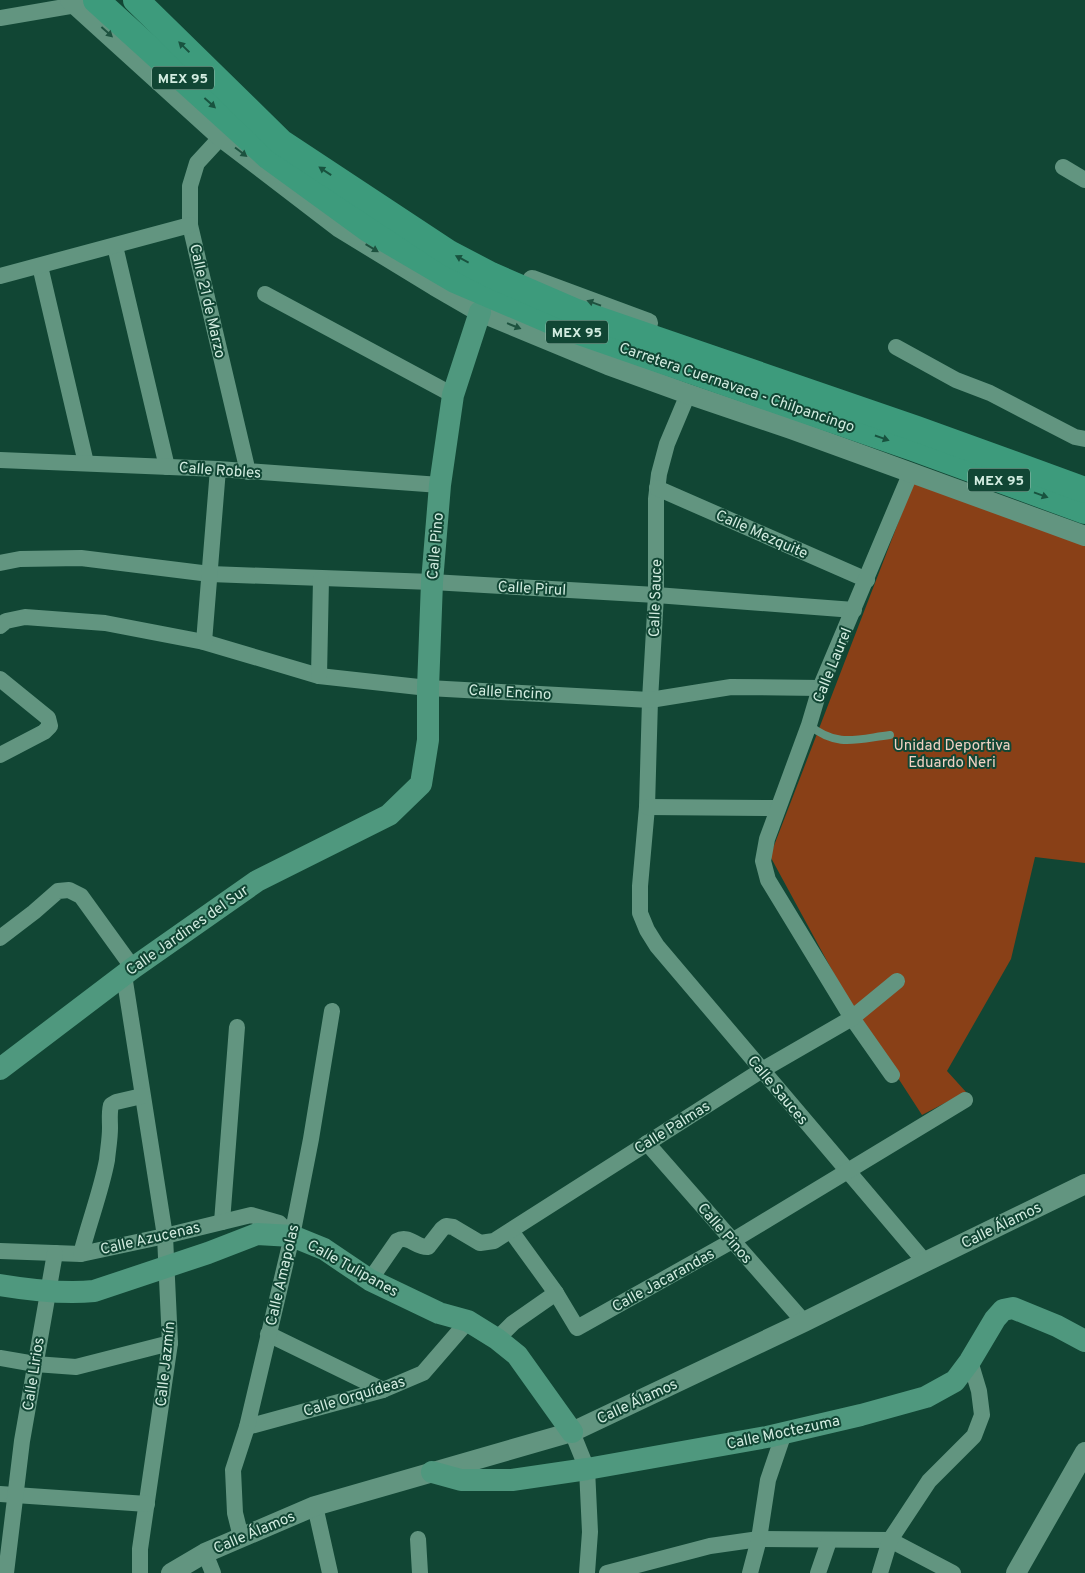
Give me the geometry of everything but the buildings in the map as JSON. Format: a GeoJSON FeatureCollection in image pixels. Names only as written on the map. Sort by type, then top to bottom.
{"type":"FeatureCollection","features":[{"type":"Feature","properties":{"kind":"main road","name":"Carretera Cuernavaca - Chilpancingo"},"geometry":{"type":"LineString","coordinates":[[136,0],[282,142],[449,253],[491,275],[574,311],[917,429],[1085,490]]}},
{"type":"Feature","properties":{"kind":"main road","name":"Carretera Cuernavaca - Chilpancingo"},"geometry":{"type":"LineString","coordinates":[[81,2],[270,157],[368,229],[455,280],[566,328],[913,448],[1085,511]]}},
{"type":"Feature","properties":{"kind":"main road","name":"Calle Pino"},"geometry":{"type":"LineString","coordinates":[[421,784],[428,740],[432,582],[440,485],[453,394],[480,312]]}},
{"type":"Feature","properties":{"kind":"main road","name":"Calle Jardines del Sur"},"geometry":{"type":"LineString","coordinates":[[0,1069],[129,972],[257,881],[389,815],[421,784]]}},
{"type":"Feature","properties":{"kind":"main road","name":"Calle Tulipanes"},"geometry":{"type":"LineString","coordinates":[[0,1285],[48,1290],[94,1291],[257,1234],[292,1236],[324,1249],[370,1280],[439,1313],[468,1321],[497,1339],[517,1355],[572,1432]]}},
{"type":"Feature","properties":{"kind":"main road","name":"Calle Moctezuma"},"geometry":{"type":"LineString","coordinates":[[432,1472],[460,1480],[512,1480],[587,1469],[767,1437],[861,1415],[926,1397],[955,1382],[970,1361],[994,1319],[1002,1310],[1012,1308],[1057,1326],[1085,1340]]}},
{"type":"Feature","properties":{"kind":"street"},"geometry":{"type":"LineString","coordinates":[[0,18],[81,2],[221,137],[340,228],[480,312],[688,394],[791,429],[1085,536]]}},
{"type":"Feature","properties":{"kind":"street","name":"Calle 21 de Marzo"},"geometry":{"type":"LineString","coordinates":[[221,137],[197,163],[190,186],[190,225],[248,472]]}},
{"type":"Feature","properties":{"kind":"street"},"geometry":{"type":"LineString","coordinates":[[1063,167],[1085,180]]}},
{"type":"Feature","properties":{"kind":"street"},"geometry":{"type":"LineString","coordinates":[[0,276],[190,225]]}},
{"type":"Feature","properties":{"kind":"street"},"geometry":{"type":"LineString","coordinates":[[115,246],[167,467]]}},
{"type":"Feature","properties":{"kind":"street"},"geometry":{"type":"LineString","coordinates":[[40,266],[86,463]]}},
{"type":"Feature","properties":{"kind":"street"},"geometry":{"type":"LineString","coordinates":[[491,275],[514,273],[660,328],[1085,480]]}},
{"type":"Feature","properties":{"kind":"street"},"geometry":{"type":"LineString","coordinates":[[264,294],[453,394]]}},
{"type":"Feature","properties":{"kind":"street"},"geometry":{"type":"LineString","coordinates":[[896,347],[956,380],[990,393],[1085,440]]}},
{"type":"Feature","properties":{"kind":"street","name":"Calle Sauce"},"geometry":{"type":"LineString","coordinates":[[640,913],[640,886],[647,807],[650,700],[656,595],[657,488],[666,444],[688,394]]}},
{"type":"Feature","properties":{"kind":"street","name":"Calle Robles"},"geometry":{"type":"LineString","coordinates":[[0,459],[218,469],[440,485]]}},
{"type":"Feature","properties":{"kind":"street"},"geometry":{"type":"LineString","coordinates":[[204,642],[218,469]]}},
{"type":"Feature","properties":{"kind":"street","name":"Calle Laurel"},"geometry":{"type":"LineString","coordinates":[[852,1018],[768,880],[763,861],[767,839],[809,725],[820,688],[911,472]]}},
{"type":"Feature","properties":{"kind":"street","name":"Calle Mezquite"},"geometry":{"type":"LineString","coordinates":[[657,488],[867,580]]}},
{"type":"Feature","properties":{"kind":"street","name":"Calle Pirul"},"geometry":{"type":"LineString","coordinates":[[0,563],[20,560],[81,558],[210,574],[432,582],[656,595],[854,610]]}},
{"type":"Feature","properties":{"kind":"street"},"geometry":{"type":"LineString","coordinates":[[319,676],[321,579]]}},
{"type":"Feature","properties":{"kind":"street","name":"Calle Encino"},"geometry":{"type":"LineString","coordinates":[[0,626],[6,621],[25,617],[105,623],[204,642],[319,676],[428,688],[650,700],[732,687],[820,688]]}},
{"type":"Feature","properties":{"kind":"street"},"geometry":{"type":"LineString","coordinates":[[0,679],[48,718],[50,726],[44,732],[0,755]]}},
{"type":"Feature","properties":{"kind":"street"},"geometry":{"type":"LineString","coordinates":[[647,807],[778,808]]}},
{"type":"Feature","properties":{"kind":"street"},"geometry":{"type":"LineString","coordinates":[[0,938],[58,891],[69,890],[81,896],[129,972]]}},
{"type":"Feature","properties":{"kind":"street","name":"Calle Sauces"},"geometry":{"type":"LineString","coordinates":[[640,913],[647,930],[657,946],[925,1262]]}},
{"type":"Feature","properties":{"kind":"street","name":"Calle Jazmín"},"geometry":{"type":"LineString","coordinates":[[129,972],[142,1096],[165,1236],[170,1343],[140,1549],[140,1573]]}},
{"type":"Feature","properties":{"kind":"street","name":"Calle Palmas"},"geometry":{"type":"LineString","coordinates":[[370,1280],[397,1241],[401,1239],[407,1239],[423,1248],[428,1247],[446,1226],[480,1243],[494,1241],[762,1070],[852,1018],[897,981]]}},
{"type":"Feature","properties":{"kind":"street","name":"Calle Amapolas"},"geometry":{"type":"LineString","coordinates":[[241,1537],[235,1513],[233,1470],[247,1427],[292,1236],[311,1139],[332,1011]]}},
{"type":"Feature","properties":{"kind":"street"},"geometry":{"type":"LineString","coordinates":[[852,1018],[892,1075]]}},
{"type":"Feature","properties":{"kind":"street"},"geometry":{"type":"LineString","coordinates":[[222,1222],[237,1027]]}},
{"type":"Feature","properties":{"kind":"street"},"geometry":{"type":"LineString","coordinates":[[81,1254],[89,1220],[103,1179],[108,1151],[109,1112],[111,1105],[142,1096]]}},
{"type":"Feature","properties":{"kind":"street","name":"Calle Jacarandas"},"geometry":{"type":"LineString","coordinates":[[556,1293],[577,1328],[732,1241],[965,1100]]}},
{"type":"Feature","properties":{"kind":"street","name":"Calle Pinos"},"geometry":{"type":"LineString","coordinates":[[647,1143],[804,1322]]}},
{"type":"Feature","properties":{"kind":"street","name":"Calle Álamos"},"geometry":{"type":"LineString","coordinates":[[171,1573],[205,1553],[315,1506],[572,1432],[804,1322],[1085,1184]]}},
{"type":"Feature","properties":{"kind":"street","name":"Calle Azucenas"},"geometry":{"type":"LineString","coordinates":[[0,1251],[81,1254],[250,1215],[279,1223],[292,1236]]}},
{"type":"Feature","properties":{"kind":"street"},"geometry":{"type":"LineString","coordinates":[[497,1339],[513,1323],[556,1293],[511,1231]]}},
{"type":"Feature","properties":{"kind":"street","name":"Calle Lirios"},"geometry":{"type":"LineString","coordinates":[[6,1573],[22,1441],[55,1253]]}},
{"type":"Feature","properties":{"kind":"street","name":"Calle Orquídeas"},"geometry":{"type":"LineString","coordinates":[[247,1427],[384,1390],[423,1373],[468,1321]]}},
{"type":"Feature","properties":{"kind":"street"},"geometry":{"type":"LineString","coordinates":[[268,1334],[384,1390]]}},
{"type":"Feature","properties":{"kind":"street"},"geometry":{"type":"LineString","coordinates":[[0,1358],[35,1364],[76,1367],[170,1343]]}},
{"type":"Feature","properties":{"kind":"street"},"geometry":{"type":"LineString","coordinates":[[880,1573],[890,1540],[929,1482],[974,1436],[982,1415],[979,1391],[970,1361]]}},
{"type":"Feature","properties":{"kind":"street"},"geometry":{"type":"LineString","coordinates":[[572,1432],[587,1469],[590,1532],[587,1573]]}},
{"type":"Feature","properties":{"kind":"street"},"geometry":{"type":"LineString","coordinates":[[750,1573],[759,1539],[768,1480],[784,1432]]}},
{"type":"Feature","properties":{"kind":"street"},"geometry":{"type":"LineString","coordinates":[[1016,1573],[1085,1452]]}},
{"type":"Feature","properties":{"kind":"street"},"geometry":{"type":"LineString","coordinates":[[0,1494],[147,1504]]}},
{"type":"Feature","properties":{"kind":"street"},"geometry":{"type":"LineString","coordinates":[[315,1506],[330,1573]]}},
{"type":"Feature","properties":{"kind":"street"},"geometry":{"type":"LineString","coordinates":[[418,1539],[420,1573]]}},
{"type":"Feature","properties":{"kind":"street"},"geometry":{"type":"LineString","coordinates":[[607,1573],[710,1546],[759,1539],[890,1540],[954,1573]]}},
{"type":"Feature","properties":{"kind":"street"},"geometry":{"type":"LineString","coordinates":[[818,1573],[829,1541]]}},
{"type":"Feature","properties":{"kind":"street"},"geometry":{"type":"LineString","coordinates":[[205,1553],[213,1573]]}},
{"type":"Feature","properties":{"kind":"lane"},"geometry":{"type":"LineString","coordinates":[[809,725],[821,735],[844,741],[890,735]]}},
{"type":"Feature","properties":{"kind":"green space","name":"Unidad Deportiva Eduardo Neri"},"geometry":{"type":"Polygon","coordinates":[[[915,479],[1085,528],[1085,863],[1035,857],[1011,959],[947,1071],[966,1092],[922,1115],[852,1007],[770,856],[915,479]]]}}]}
